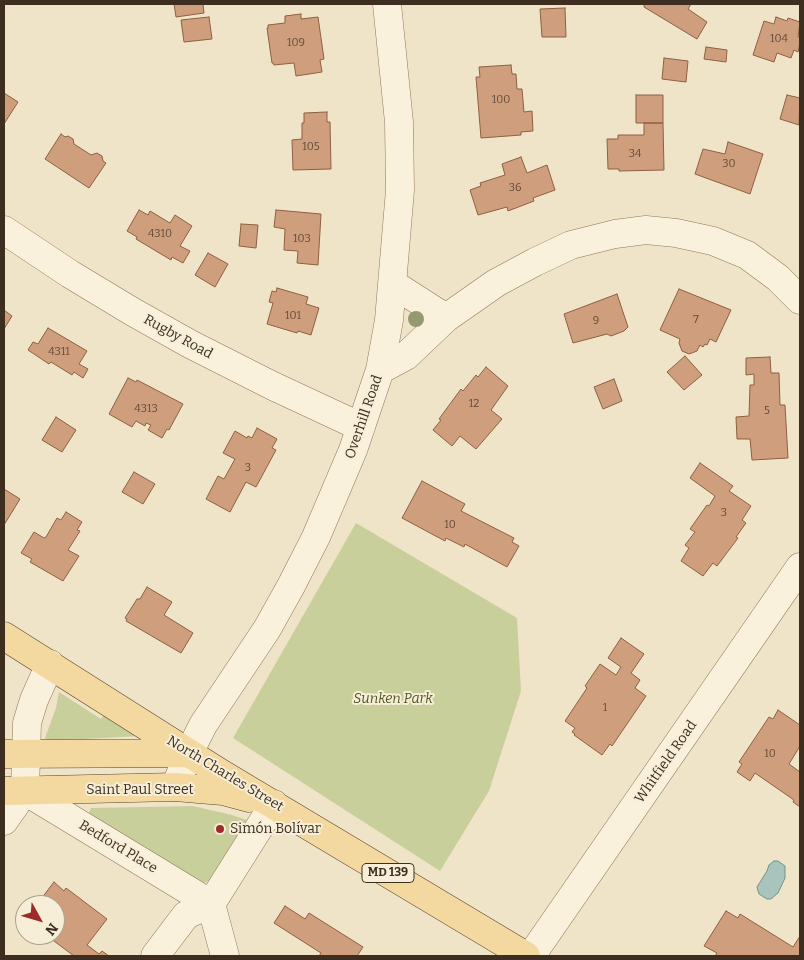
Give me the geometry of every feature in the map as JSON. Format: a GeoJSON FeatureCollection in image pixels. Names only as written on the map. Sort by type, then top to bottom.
{"type":"FeatureCollection","features":[{"type":"Feature","properties":{"kind":"main road","name":"North Charles Street"},"geometry":{"type":"LineString","coordinates":[[4,636],[189,753],[526,956]]}},
{"type":"Feature","properties":{"kind":"main road"},"geometry":{"type":"LineString","coordinates":[[15,754],[189,753]]}},
{"type":"Feature","properties":{"kind":"main road","name":"Saint Paul Street"},"geometry":{"type":"LineString","coordinates":[[14,791],[175,787],[223,791],[274,804]]}},
{"type":"Feature","properties":{"kind":"street","name":"Overhill Road"},"geometry":{"type":"LineString","coordinates":[[175,787],[203,725],[266,629],[291,586],[334,495],[361,427],[380,370],[393,284],[400,190],[399,122],[387,4]]}},
{"type":"Feature","properties":{"kind":"street","name":"Rugby Road"},"geometry":{"type":"LineString","coordinates":[[4,230],[70,274],[190,344],[250,375],[361,427]]}},
{"type":"Feature","properties":{"kind":"street"},"geometry":{"type":"LineString","coordinates":[[380,370],[406,356],[446,318],[496,283],[542,258],[571,245],[615,234],[646,230],[676,233],[713,241],[747,255],[778,278],[800,300]]}},
{"type":"Feature","properties":{"kind":"street"},"geometry":{"type":"LineString","coordinates":[[393,284],[446,318]]}},
{"type":"Feature","properties":{"kind":"street","name":"Whitfield Road"},"geometry":{"type":"LineString","coordinates":[[531,956],[800,567]]}},
{"type":"Feature","properties":{"kind":"street"},"geometry":{"type":"LineString","coordinates":[[4,821],[14,791],[15,754],[50,664]]}},
{"type":"Feature","properties":{"kind":"street","name":"Bedford Place"},"geometry":{"type":"LineString","coordinates":[[14,791],[211,904]]}},
{"type":"Feature","properties":{"kind":"street"},"geometry":{"type":"LineString","coordinates":[[155,956],[186,915],[211,904],[274,804]]}},
{"type":"Feature","properties":{"kind":"street"},"geometry":{"type":"LineString","coordinates":[[211,904],[224,956]]}},
{"type":"Feature","properties":{"kind":"green space","name":"Sunken Park"},"geometry":{"type":"Polygon","coordinates":[[[356,523],[517,618],[521,691],[489,791],[440,871],[233,738],[356,523]]]}},
{"type":"Feature","properties":{"kind":"green space"},"geometry":{"type":"Polygon","coordinates":[[[59,692],[101,719],[108,708],[141,736],[47,741],[45,738],[56,708],[59,692]]]}},
{"type":"Feature","properties":{"kind":"green space"},"geometry":{"type":"Polygon","coordinates":[[[193,806],[247,820],[245,829],[212,880],[200,884],[89,813],[91,808],[193,806]]]}},
{"type":"Feature","properties":{"kind":"water"},"geometry":{"type":"Polygon","coordinates":[[[774,861],[778,861],[785,866],[785,878],[778,893],[771,899],[767,899],[759,894],[757,887],[769,865],[774,861]]]}},
{"type":"Feature","properties":{"kind":"building"},"geometry":{"type":"Polygon","coordinates":[[[174,4],[203,4],[204,13],[176,17],[174,4]]]}},
{"type":"Feature","properties":{"kind":"building"},"geometry":{"type":"Polygon","coordinates":[[[644,4],[691,4],[688,9],[707,22],[697,39],[644,7],[644,4]]]}},
{"type":"Feature","properties":{"kind":"building"},"geometry":{"type":"Polygon","coordinates":[[[565,8],[566,37],[542,37],[540,9],[565,8]]]}},
{"type":"Feature","properties":{"kind":"building"},"geometry":{"type":"Polygon","coordinates":[[[301,14],[301,19],[318,17],[324,59],[320,60],[322,72],[296,76],[294,63],[274,65],[272,63],[267,28],[268,25],[285,23],[285,16],[301,14]]]}},
{"type":"Feature","properties":{"kind":"building"},"geometry":{"type":"Polygon","coordinates":[[[209,17],[212,39],[184,42],[181,20],[209,17]]]}},
{"type":"Feature","properties":{"kind":"building"},"geometry":{"type":"Polygon","coordinates":[[[776,17],[787,21],[788,18],[800,22],[798,37],[800,37],[800,43],[798,52],[794,50],[791,58],[777,53],[774,62],[753,55],[764,21],[774,24],[776,17]]]}},
{"type":"Feature","properties":{"kind":"building"},"geometry":{"type":"Polygon","coordinates":[[[706,47],[727,50],[726,62],[704,59],[706,47]]]}},
{"type":"Feature","properties":{"kind":"building"},"geometry":{"type":"Polygon","coordinates":[[[664,58],[688,61],[686,82],[662,79],[664,58]]]}},
{"type":"Feature","properties":{"kind":"building"},"geometry":{"type":"Polygon","coordinates":[[[511,65],[512,74],[516,74],[517,89],[522,89],[524,112],[532,111],[533,131],[521,132],[521,135],[481,138],[476,77],[480,77],[479,67],[511,65]]]}},
{"type":"Feature","properties":{"kind":"building"},"geometry":{"type":"Polygon","coordinates":[[[4,93],[18,102],[4,124],[4,93]]]}},
{"type":"Feature","properties":{"kind":"building"},"geometry":{"type":"Polygon","coordinates":[[[636,95],[663,95],[663,123],[636,123],[636,95]]]}},
{"type":"Feature","properties":{"kind":"building"},"geometry":{"type":"Polygon","coordinates":[[[787,95],[800,98],[799,125],[780,119],[787,95]]]}},
{"type":"Feature","properties":{"kind":"building"},"geometry":{"type":"Polygon","coordinates":[[[327,112],[327,122],[330,122],[331,169],[293,170],[292,140],[302,139],[304,113],[327,112]]]}},
{"type":"Feature","properties":{"kind":"building"},"geometry":{"type":"Polygon","coordinates":[[[644,123],[663,123],[664,170],[619,171],[619,169],[608,169],[607,139],[618,139],[618,135],[644,135],[644,123]]]}},
{"type":"Feature","properties":{"kind":"building"},"geometry":{"type":"Polygon","coordinates":[[[61,134],[73,139],[74,144],[91,155],[97,153],[102,156],[103,161],[106,163],[89,188],[45,159],[61,134]]]}},
{"type":"Feature","properties":{"kind":"building"},"geometry":{"type":"Polygon","coordinates":[[[728,142],[763,154],[750,194],[695,174],[703,149],[725,154],[728,142]]]}},
{"type":"Feature","properties":{"kind":"building"},"geometry":{"type":"Polygon","coordinates":[[[521,157],[527,173],[547,165],[555,190],[533,198],[534,201],[508,211],[507,207],[478,215],[470,190],[481,186],[480,183],[505,175],[502,164],[521,157]]]}},
{"type":"Feature","properties":{"kind":"building"},"geometry":{"type":"Polygon","coordinates":[[[139,210],[148,215],[150,211],[170,223],[175,215],[192,226],[180,246],[190,251],[183,263],[172,257],[171,260],[136,239],[137,237],[127,231],[139,210]]]}},
{"type":"Feature","properties":{"kind":"building"},"geometry":{"type":"Polygon","coordinates":[[[276,210],[321,214],[318,265],[297,263],[298,251],[284,250],[285,229],[274,227],[276,210]]]}},
{"type":"Feature","properties":{"kind":"building"},"geometry":{"type":"Polygon","coordinates":[[[241,224],[258,225],[256,248],[239,246],[241,224]]]}},
{"type":"Feature","properties":{"kind":"building"},"geometry":{"type":"Polygon","coordinates":[[[208,253],[228,264],[215,287],[195,275],[208,253]]]}},
{"type":"Feature","properties":{"kind":"building"},"geometry":{"type":"Polygon","coordinates":[[[277,288],[308,297],[306,304],[319,308],[311,335],[267,324],[273,303],[269,302],[272,291],[276,292],[277,288]]]}},
{"type":"Feature","properties":{"kind":"building"},"geometry":{"type":"Polygon","coordinates":[[[679,289],[731,310],[716,342],[710,339],[707,345],[705,344],[703,347],[700,345],[697,351],[689,354],[682,351],[679,343],[680,339],[660,330],[679,289]]]}},
{"type":"Feature","properties":{"kind":"building"},"geometry":{"type":"Polygon","coordinates":[[[617,294],[628,327],[624,331],[611,336],[607,334],[573,343],[564,314],[617,294]]]}},
{"type":"Feature","properties":{"kind":"building"},"geometry":{"type":"Polygon","coordinates":[[[4,310],[12,316],[4,329],[4,310]]]}},
{"type":"Feature","properties":{"kind":"building"},"geometry":{"type":"Polygon","coordinates":[[[48,328],[87,351],[79,364],[88,369],[83,378],[74,372],[72,375],[51,362],[49,364],[28,350],[33,342],[38,344],[48,328]]]}},
{"type":"Feature","properties":{"kind":"building"},"geometry":{"type":"Polygon","coordinates":[[[685,356],[702,375],[684,390],[667,372],[685,356]]]}},
{"type":"Feature","properties":{"kind":"building"},"geometry":{"type":"Polygon","coordinates":[[[770,357],[771,373],[779,373],[780,405],[785,405],[788,458],[752,460],[750,439],[737,439],[736,417],[749,416],[750,385],[754,385],[754,374],[746,375],[746,358],[770,357]]]}},
{"type":"Feature","properties":{"kind":"building"},"geometry":{"type":"Polygon","coordinates":[[[486,367],[508,386],[491,410],[502,419],[476,449],[460,436],[452,446],[433,430],[461,389],[463,391],[476,375],[478,377],[486,367]]]}},
{"type":"Feature","properties":{"kind":"building"},"geometry":{"type":"Polygon","coordinates":[[[128,378],[136,382],[137,380],[183,404],[169,430],[167,429],[162,438],[148,430],[151,425],[146,423],[145,426],[136,421],[132,427],[109,414],[128,378]]]}},
{"type":"Feature","properties":{"kind":"building"},"geometry":{"type":"Polygon","coordinates":[[[614,379],[622,401],[603,409],[594,387],[614,379]]]}},
{"type":"Feature","properties":{"kind":"building"},"geometry":{"type":"Polygon","coordinates":[[[56,417],[76,430],[62,452],[42,440],[56,417]]]}},
{"type":"Feature","properties":{"kind":"building"},"geometry":{"type":"Polygon","coordinates":[[[257,428],[277,439],[272,448],[276,450],[256,487],[246,482],[230,512],[206,499],[218,476],[224,479],[235,459],[223,453],[235,431],[247,438],[248,436],[252,438],[257,428]]]}},
{"type":"Feature","properties":{"kind":"building"},"geometry":{"type":"Polygon","coordinates":[[[700,463],[733,486],[729,491],[751,506],[742,520],[746,523],[736,537],[738,538],[717,566],[713,563],[703,576],[681,561],[689,548],[685,545],[695,532],[690,529],[715,496],[690,478],[700,463]]]}},
{"type":"Feature","properties":{"kind":"building"},"geometry":{"type":"Polygon","coordinates":[[[134,472],[155,484],[143,504],[122,492],[134,472]]]}},
{"type":"Feature","properties":{"kind":"building"},"geometry":{"type":"Polygon","coordinates":[[[422,481],[465,504],[461,511],[514,538],[512,542],[519,546],[507,567],[465,544],[464,547],[446,538],[445,541],[402,518],[422,481]]]}},
{"type":"Feature","properties":{"kind":"building"},"geometry":{"type":"Polygon","coordinates":[[[4,489],[20,499],[4,525],[4,489]]]}},
{"type":"Feature","properties":{"kind":"building"},"geometry":{"type":"Polygon","coordinates":[[[66,512],[82,522],[77,530],[80,531],[68,550],[79,556],[63,581],[30,562],[32,559],[21,553],[34,532],[44,538],[46,537],[57,518],[61,520],[66,512]]]}},
{"type":"Feature","properties":{"kind":"building"},"geometry":{"type":"Polygon","coordinates":[[[147,587],[172,602],[164,615],[193,633],[181,653],[126,621],[127,619],[125,618],[147,587]]]}},
{"type":"Feature","properties":{"kind":"building"},"geometry":{"type":"Polygon","coordinates":[[[621,638],[644,654],[631,673],[640,680],[635,688],[646,696],[612,746],[610,744],[602,755],[574,735],[572,732],[575,728],[565,721],[600,664],[616,675],[621,667],[608,658],[621,638]]]}},
{"type":"Feature","properties":{"kind":"building"},"geometry":{"type":"Polygon","coordinates":[[[778,710],[800,725],[800,746],[789,764],[800,772],[800,807],[793,802],[794,800],[755,773],[750,781],[737,772],[742,764],[739,762],[769,717],[773,719],[778,710]]]}},
{"type":"Feature","properties":{"kind":"building"},"geometry":{"type":"Polygon","coordinates":[[[54,882],[64,891],[66,888],[107,919],[87,945],[99,954],[102,951],[109,956],[74,956],[59,945],[65,945],[65,895],[44,895],[54,882]]]}},
{"type":"Feature","properties":{"kind":"building"},"geometry":{"type":"Polygon","coordinates":[[[285,906],[305,919],[309,913],[363,947],[357,956],[319,956],[321,953],[274,923],[285,906]]]}},
{"type":"Feature","properties":{"kind":"building"},"geometry":{"type":"Polygon","coordinates":[[[726,911],[738,918],[740,914],[793,947],[800,936],[800,956],[715,956],[717,953],[704,946],[726,911]]]}},
{"type":"Feature","properties":{"kind":"place","name":"Simón Bolívar"},"geometry":{"type":"Point","coordinates":[220,829]}}]}
